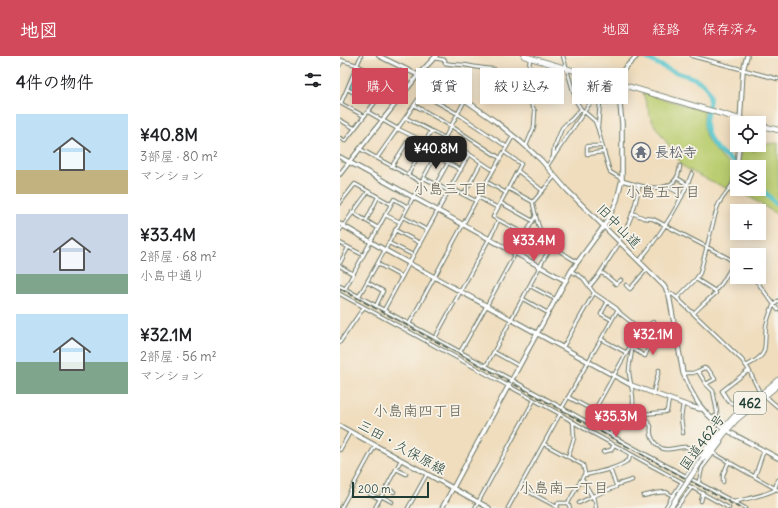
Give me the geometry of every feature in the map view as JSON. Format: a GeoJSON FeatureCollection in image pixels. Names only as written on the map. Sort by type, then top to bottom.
{"type":"FeatureCollection","features":[{"type":"Feature","properties":{"kind":"highway"},"geometry":{"type":"LineString","coordinates":[[524,56],[572,70]]}},
{"type":"Feature","properties":{"kind":"highway"},"geometry":{"type":"LineString","coordinates":[[628,86],[730,118]]}},
{"type":"Feature","properties":{"kind":"highway"},"geometry":{"type":"LineString","coordinates":[[766,127],[778,130]]}},
{"type":"Feature","properties":{"kind":"highway","name":"国道462号"},"geometry":{"type":"LineString","coordinates":[[670,508],[720,436],[741,410],[778,380]]}},
{"type":"Feature","properties":{"kind":"highway","name":"国道462号"},"geometry":{"type":"LineString","coordinates":[[726,429],[746,411],[762,393],[778,385]]}},
{"type":"Feature","properties":{"kind":"highway","name":"国道462号"},"geometry":{"type":"LineString","coordinates":[[673,508],[704,459]]}},
{"type":"Feature","properties":{"kind":"street"},"geometry":{"type":"LineString","coordinates":[[361,56],[340,103],[364,116]]}},
{"type":"Feature","properties":{"kind":"street","name":"旧中山道"},"geometry":{"type":"LineString","coordinates":[[379,56],[416,74]]}},
{"type":"Feature","properties":{"kind":"street"},"geometry":{"type":"LineString","coordinates":[[563,56],[576,102],[581,109],[595,121],[610,172],[623,181],[640,186],[659,188],[667,187],[676,191],[682,197]]}},
{"type":"Feature","properties":{"kind":"street"},"geometry":{"type":"LineString","coordinates":[[625,68],[637,56]]}},
{"type":"Feature","properties":{"kind":"street"},"geometry":{"type":"LineString","coordinates":[[692,56],[778,79]]}},
{"type":"Feature","properties":{"kind":"street"},"geometry":{"type":"LineString","coordinates":[[740,116],[743,70],[747,56]]}},
{"type":"Feature","properties":{"kind":"street"},"geometry":{"type":"LineString","coordinates":[[425,68],[435,57],[445,60],[446,63],[480,69]]}},
{"type":"Feature","properties":{"kind":"street"},"geometry":{"type":"LineString","coordinates":[[526,146],[534,127],[535,111],[531,104],[527,87],[530,58]]}},
{"type":"Feature","properties":{"kind":"street"},"geometry":{"type":"LineString","coordinates":[[340,65],[341,60],[362,68]]}},
{"type":"Feature","properties":{"kind":"street"},"geometry":{"type":"LineString","coordinates":[[340,174],[416,78]]}},
{"type":"Feature","properties":{"kind":"street"},"geometry":{"type":"LineString","coordinates":[[347,89],[352,92]]}},
{"type":"Feature","properties":{"kind":"street"},"geometry":{"type":"LineString","coordinates":[[377,158],[422,94],[458,114],[507,147]]}},
{"type":"Feature","properties":{"kind":"street"},"geometry":{"type":"LineString","coordinates":[[340,138],[345,140],[373,104]]}},
{"type":"Feature","properties":{"kind":"street"},"geometry":{"type":"LineString","coordinates":[[359,296],[378,264],[463,104]]}},
{"type":"Feature","properties":{"kind":"street","name":"旧中山道"},"geometry":{"type":"LineString","coordinates":[[471,104],[526,146],[547,166],[567,190],[664,286],[669,295],[683,373],[690,389],[702,409],[726,429],[778,458]]}},
{"type":"Feature","properties":{"kind":"street"},"geometry":{"type":"LineString","coordinates":[[547,166],[590,104]]}},
{"type":"Feature","properties":{"kind":"street"},"geometry":{"type":"LineString","coordinates":[[598,129],[600,104]]}},
{"type":"Feature","properties":{"kind":"street"},"geometry":{"type":"LineString","coordinates":[[442,508],[555,299],[571,271],[604,226],[617,200],[622,179],[622,123],[619,104]]}},
{"type":"Feature","properties":{"kind":"street"},"geometry":{"type":"LineString","coordinates":[[414,105],[451,126],[500,158]]}},
{"type":"Feature","properties":{"kind":"street"},"geometry":{"type":"LineString","coordinates":[[553,158],[554,148],[562,128],[581,109]]}},
{"type":"Feature","properties":{"kind":"street"},"geometry":{"type":"LineString","coordinates":[[368,112],[424,142]]}},
{"type":"Feature","properties":{"kind":"street"},"geometry":{"type":"LineString","coordinates":[[406,118],[445,138],[493,170]]}},
{"type":"Feature","properties":{"kind":"street"},"geometry":{"type":"LineString","coordinates":[[340,120],[354,128]]}},
{"type":"Feature","properties":{"kind":"street"},"geometry":{"type":"LineString","coordinates":[[408,175],[431,131]]}},
{"type":"Feature","properties":{"kind":"street"},"geometry":{"type":"LineString","coordinates":[[392,166],[411,136]]}},
{"type":"Feature","properties":{"kind":"street"},"geometry":{"type":"LineString","coordinates":[[409,324],[513,136]]}},
{"type":"Feature","properties":{"kind":"street"},"geometry":{"type":"LineString","coordinates":[[602,146],[588,146],[587,154],[604,152]]}},
{"type":"Feature","properties":{"kind":"street"},"geometry":{"type":"LineString","coordinates":[[362,150],[421,182]]}},
{"type":"Feature","properties":{"kind":"street"},"geometry":{"type":"LineString","coordinates":[[504,152],[521,164],[493,217],[525,234]]}},
{"type":"Feature","properties":{"kind":"street"},"geometry":{"type":"LineString","coordinates":[[384,310],[469,154]]}},
{"type":"Feature","properties":{"kind":"street"},"geometry":{"type":"LineString","coordinates":[[436,156],[461,170]]}},
{"type":"Feature","properties":{"kind":"street"},"geometry":{"type":"LineString","coordinates":[[340,157],[566,281]]}},
{"type":"Feature","properties":{"kind":"street"},"geometry":{"type":"LineString","coordinates":[[464,194],[482,162]]}},
{"type":"Feature","properties":{"kind":"street"},"geometry":{"type":"LineString","coordinates":[[436,184],[448,163]]}},
{"type":"Feature","properties":{"kind":"street"},"geometry":{"type":"LineString","coordinates":[[667,187],[677,178],[680,172],[680,166]]}},
{"type":"Feature","properties":{"kind":"street"},"geometry":{"type":"LineString","coordinates":[[518,171],[543,191]]}},
{"type":"Feature","properties":{"kind":"street"},"geometry":{"type":"LineString","coordinates":[[640,262],[656,241],[682,197],[692,173]]}},
{"type":"Feature","properties":{"kind":"street"},"geometry":{"type":"LineString","coordinates":[[533,202],[555,176]]}},
{"type":"Feature","properties":{"kind":"street"},"geometry":{"type":"LineString","coordinates":[[424,178],[449,192]]}},
{"type":"Feature","properties":{"kind":"street"},"geometry":{"type":"LineString","coordinates":[[677,178],[688,185]]}},
{"type":"Feature","properties":{"kind":"street"},"geometry":{"type":"LineString","coordinates":[[487,182],[506,193]]}},
{"type":"Feature","properties":{"kind":"street"},"geometry":{"type":"LineString","coordinates":[[340,203],[355,184],[391,204]]}},
{"type":"Feature","properties":{"kind":"street"},"geometry":{"type":"LineString","coordinates":[[589,287],[600,273],[620,241],[632,213],[640,186]]}},
{"type":"Feature","properties":{"kind":"street"},"geometry":{"type":"LineString","coordinates":[[677,298],[700,273],[719,202],[730,187]]}},
{"type":"Feature","properties":{"kind":"street"},"geometry":{"type":"LineString","coordinates":[[451,188],[476,201]]}},
{"type":"Feature","properties":{"kind":"street"},"geometry":{"type":"LineString","coordinates":[[509,189],[533,202]]}},
{"type":"Feature","properties":{"kind":"street"},"geometry":{"type":"LineString","coordinates":[[340,230],[341,224],[368,192]]}},
{"type":"Feature","properties":{"kind":"street"},"geometry":{"type":"LineString","coordinates":[[366,221],[378,197]]}},
{"type":"Feature","properties":{"kind":"street"},"geometry":{"type":"LineString","coordinates":[[478,197],[498,208]]}},
{"type":"Feature","properties":{"kind":"street"},"geometry":{"type":"LineString","coordinates":[[345,288],[394,199],[408,207]]}},
{"type":"Feature","properties":{"kind":"street"},"geometry":{"type":"LineString","coordinates":[[533,202],[541,232],[545,238],[553,246],[578,262]]}},
{"type":"Feature","properties":{"kind":"street"},"geometry":{"type":"LineString","coordinates":[[501,203],[533,221]]}},
{"type":"Feature","properties":{"kind":"street"},"geometry":{"type":"LineString","coordinates":[[352,212],[378,228]]}},
{"type":"Feature","properties":{"kind":"street"},"geometry":{"type":"LineString","coordinates":[[632,213],[644,218],[653,219],[730,260]]}},
{"type":"Feature","properties":{"kind":"street"},"geometry":{"type":"LineString","coordinates":[[385,215],[400,222]]}},
{"type":"Feature","properties":{"kind":"street"},"geometry":{"type":"LineString","coordinates":[[460,352],[536,215]]}},
{"type":"Feature","properties":{"kind":"street"},"geometry":{"type":"LineString","coordinates":[[403,217],[427,230]]}},
{"type":"Feature","properties":{"kind":"street"},"geometry":{"type":"LineString","coordinates":[[435,338],[498,220]]}},
{"type":"Feature","properties":{"kind":"street"},"geometry":{"type":"LineString","coordinates":[[341,224],[385,250],[631,385],[683,404],[702,409]]}},
{"type":"Feature","properties":{"kind":"street"},"geometry":{"type":"LineString","coordinates":[[396,230],[420,242]]}},
{"type":"Feature","properties":{"kind":"street"},"geometry":{"type":"LineString","coordinates":[[340,243],[363,255]]}},
{"type":"Feature","properties":{"kind":"street"},"geometry":{"type":"LineString","coordinates":[[389,243],[413,255]]}},
{"type":"Feature","properties":{"kind":"street"},"geometry":{"type":"LineString","coordinates":[[486,366],[540,266],[553,246]]}},
{"type":"Feature","properties":{"kind":"street"},"geometry":{"type":"LineString","coordinates":[[340,262],[348,248]]}},
{"type":"Feature","properties":{"kind":"street"},"geometry":{"type":"LineString","coordinates":[[378,264],[402,277]]}},
{"type":"Feature","properties":{"kind":"street"},"geometry":{"type":"LineString","coordinates":[[340,266],[353,274]]}},
{"type":"Feature","properties":{"kind":"street"},"geometry":{"type":"LineString","coordinates":[[626,285],[630,288],[647,269]]}},
{"type":"Feature","properties":{"kind":"street"},"geometry":{"type":"LineString","coordinates":[[694,313],[716,293],[715,291],[730,270]]}},
{"type":"Feature","properties":{"kind":"street"},"geometry":{"type":"LineString","coordinates":[[571,271],[583,278],[594,293],[616,308],[641,330]]}},
{"type":"Feature","properties":{"kind":"street"},"geometry":{"type":"LineString","coordinates":[[600,273],[604,274],[616,284],[621,280]]}},
{"type":"Feature","properties":{"kind":"street"},"geometry":{"type":"LineString","coordinates":[[696,279],[715,291]]}},
{"type":"Feature","properties":{"kind":"street"},"geometry":{"type":"LineString","coordinates":[[367,282],[383,291],[376,306]]}},
{"type":"Feature","properties":{"kind":"street"},"geometry":{"type":"LineString","coordinates":[[759,284],[778,310]]}},
{"type":"Feature","properties":{"kind":"street"},"geometry":{"type":"LineString","coordinates":[[340,286],[745,508]]}},
{"type":"Feature","properties":{"kind":"street"},"geometry":{"type":"LineString","coordinates":[[530,286],[555,299]]}},
{"type":"Feature","properties":{"kind":"street"},"geometry":{"type":"LineString","coordinates":[[563,347],[594,293]]}},
{"type":"Feature","properties":{"kind":"street"},"geometry":{"type":"LineString","coordinates":[[340,294],[730,508]]}},
{"type":"Feature","properties":{"kind":"street"},"geometry":{"type":"LineString","coordinates":[[669,295],[672,294],[677,298],[734,352],[749,370],[762,393],[778,406]]}},
{"type":"Feature","properties":{"kind":"street"},"geometry":{"type":"LineString","coordinates":[[523,299],[548,313]]}},
{"type":"Feature","properties":{"kind":"street"},"geometry":{"type":"LineString","coordinates":[[746,366],[759,358],[766,348],[766,324],[771,309],[778,301]]}},
{"type":"Feature","properties":{"kind":"street"},"geometry":{"type":"LineString","coordinates":[[607,303],[601,314],[612,320]]}},
{"type":"Feature","properties":{"kind":"street"},"geometry":{"type":"LineString","coordinates":[[340,342],[364,307]]}},
{"type":"Feature","properties":{"kind":"street"},"geometry":{"type":"LineString","coordinates":[[562,408],[617,310]]}},
{"type":"Feature","properties":{"kind":"street"},"geometry":{"type":"LineString","coordinates":[[588,422],[632,343],[641,330],[653,322],[668,332],[676,334]]}},
{"type":"Feature","properties":{"kind":"street"},"geometry":{"type":"LineString","coordinates":[[633,349],[645,356],[658,325]]}},
{"type":"Feature","properties":{"kind":"street"},"geometry":{"type":"LineString","coordinates":[[652,339],[663,341],[664,329]]}},
{"type":"Feature","properties":{"kind":"street"},"geometry":{"type":"LineString","coordinates":[[636,337],[650,345]]}},
{"type":"Feature","properties":{"kind":"street"},"geometry":{"type":"LineString","coordinates":[[601,339],[627,353]]}},
{"type":"Feature","properties":{"kind":"street"},"geometry":{"type":"LineString","coordinates":[[613,436],[633,405],[633,395],[629,372],[633,349],[632,343]]}},
{"type":"Feature","properties":{"kind":"street"},"geometry":{"type":"LineString","coordinates":[[494,352],[519,366]]}},
{"type":"Feature","properties":{"kind":"street"},"geometry":{"type":"LineString","coordinates":[[683,373],[693,373],[698,370],[708,368],[715,379],[706,384]]}},
{"type":"Feature","properties":{"kind":"street"},"geometry":{"type":"LineString","coordinates":[[653,393],[659,370]]}},
{"type":"Feature","properties":{"kind":"street"},"geometry":{"type":"LineString","coordinates":[[698,370],[706,384],[713,391],[717,412],[716,415],[711,418]]}},
{"type":"Feature","properties":{"kind":"street"},"geometry":{"type":"LineString","coordinates":[[741,410],[737,405],[729,402],[722,391],[749,370]]}},
{"type":"Feature","properties":{"kind":"street"},"geometry":{"type":"LineString","coordinates":[[568,397],[594,411]]}},
{"type":"Feature","properties":{"kind":"street"},"geometry":{"type":"LineString","coordinates":[[642,414],[667,411],[669,399]]}},
{"type":"Feature","properties":{"kind":"street"},"geometry":{"type":"LineString","coordinates":[[475,508],[534,400]]}},
{"type":"Feature","properties":{"kind":"street"},"geometry":{"type":"LineString","coordinates":[[683,404],[681,418],[683,433]]}},
{"type":"Feature","properties":{"kind":"street"},"geometry":{"type":"LineString","coordinates":[[633,405],[651,426],[651,437],[659,448],[670,449],[685,447],[704,452]]}},
{"type":"Feature","properties":{"kind":"street"},"geometry":{"type":"LineString","coordinates":[[508,508],[560,414]]}},
{"type":"Feature","properties":{"kind":"street"},"geometry":{"type":"LineString","coordinates":[[568,457],[574,438],[573,422]]}},
{"type":"Feature","properties":{"kind":"street"},"geometry":{"type":"LineString","coordinates":[[610,423],[609,425],[613,436]]}},
{"type":"Feature","properties":{"kind":"street","name":"三田・久保原線"},"geometry":{"type":"LineString","coordinates":[[340,426],[489,508]]}},
{"type":"Feature","properties":{"kind":"street"},"geometry":{"type":"LineString","coordinates":[[340,450],[350,432]]}},
{"type":"Feature","properties":{"kind":"street"},"geometry":{"type":"LineString","coordinates":[[686,476],[717,433],[720,436],[721,443],[702,468],[698,482]]}},
{"type":"Feature","properties":{"kind":"street"},"geometry":{"type":"LineString","coordinates":[[544,444],[583,465],[585,473],[568,503]]}},
{"type":"Feature","properties":{"kind":"street"},"geometry":{"type":"LineString","coordinates":[[603,452],[611,450],[614,445]]}},
{"type":"Feature","properties":{"kind":"street"},"geometry":{"type":"LineString","coordinates":[[341,508],[375,446]]}},
{"type":"Feature","properties":{"kind":"street"},"geometry":{"type":"LineString","coordinates":[[755,476],[764,450]]}},
{"type":"Feature","properties":{"kind":"street"},"geometry":{"type":"LineString","coordinates":[[714,452],[776,489]]}},
{"type":"Feature","properties":{"kind":"street"},"geometry":{"type":"LineString","coordinates":[[584,475],[624,464],[629,460],[630,454]]}},
{"type":"Feature","properties":{"kind":"street"},"geometry":{"type":"LineString","coordinates":[[375,508],[401,460]]}},
{"type":"Feature","properties":{"kind":"street"},"geometry":{"type":"LineString","coordinates":[[724,482],[723,476],[729,461]]}},
{"type":"Feature","properties":{"kind":"street"},"geometry":{"type":"LineString","coordinates":[[396,469],[406,474]]}},
{"type":"Feature","properties":{"kind":"street"},"geometry":{"type":"LineString","coordinates":[[610,469],[616,485],[632,480]]}},
{"type":"Feature","properties":{"kind":"street"},"geometry":{"type":"LineString","coordinates":[[408,508],[427,474]]}},
{"type":"Feature","properties":{"kind":"street"},"geometry":{"type":"LineString","coordinates":[[582,479],[593,496],[596,508]]}},
{"type":"Feature","properties":{"kind":"street"},"geometry":{"type":"LineString","coordinates":[[776,489],[778,480]]}},
{"type":"Feature","properties":{"kind":"street"},"geometry":{"type":"LineString","coordinates":[[666,508],[682,482]]}},
{"type":"Feature","properties":{"kind":"street"},"geometry":{"type":"LineString","coordinates":[[520,487],[557,508],[558,503],[568,503]]}},
{"type":"Feature","properties":{"kind":"street"},"geometry":{"type":"LineString","coordinates":[[579,503],[616,487]]}},
{"type":"Feature","properties":{"kind":"street"},"geometry":{"type":"LineString","coordinates":[[676,508],[692,487]]}},
{"type":"Feature","properties":{"kind":"street"},"geometry":{"type":"LineString","coordinates":[[386,488],[394,492]]}},
{"type":"Feature","properties":{"kind":"street"},"geometry":{"type":"LineString","coordinates":[[734,502],[776,489]]}},
{"type":"Feature","properties":{"kind":"street"},"geometry":{"type":"LineString","coordinates":[[643,496],[666,492],[673,496]]}},
{"type":"Feature","properties":{"kind":"street"},"geometry":{"type":"LineString","coordinates":[[701,501],[703,493]]}},
{"type":"Feature","properties":{"kind":"street"},"geometry":{"type":"LineString","coordinates":[[370,494],[392,502]]}},
{"type":"Feature","properties":{"kind":"street"},"geometry":{"type":"LineString","coordinates":[[568,503],[570,508]]}},
{"type":"Feature","properties":{"kind":"green space"},"geometry":{"type":"Polygon","coordinates":[[[643,93],[704,111],[704,129],[707,139],[730,166],[730,186],[728,189],[681,165],[651,119],[643,93]]]}},
{"type":"Feature","properties":{"kind":"green space"},"geometry":{"type":"Polygon","coordinates":[[[446,140],[462,151],[455,165],[440,157],[441,153],[439,152],[446,140]]]}},
{"type":"Feature","properties":{"kind":"green space"},"geometry":{"type":"Polygon","coordinates":[[[778,143],[778,215],[766,207],[766,204],[761,204],[748,196],[766,196],[766,160],[740,160],[740,152],[766,152],[766,144],[778,143]]]}},
{"type":"Feature","properties":{"kind":"water"},"geometry":{"type":"Polygon","coordinates":[[[352,81],[352,91],[349,89],[352,81]]]}},
{"type":"Feature","properties":{"kind":"waterway"},"geometry":{"type":"LineString","coordinates":[[643,56],[670,70],[699,81],[706,87],[710,96],[706,121],[706,129],[709,138],[713,145],[731,160]]}},
{"type":"Feature","properties":{"kind":"waterway"},"geometry":{"type":"LineString","coordinates":[[766,193],[778,206]]}},
{"type":"Feature","properties":{"kind":"railway"},"geometry":{"type":"LineString","coordinates":[[340,289],[739,508]]}},
{"type":"Feature","properties":{"kind":"place","name":"長松寺"},"geometry":{"type":"Point","coordinates":[641,152]}},
{"type":"Feature","properties":{"kind":"district","name":"小島三丁目"},"geometry":{"type":"Point","coordinates":[451,189]}},
{"type":"Feature","properties":{"kind":"district","name":"小島五丁目"},"geometry":{"type":"Point","coordinates":[663,192]}},
{"type":"Feature","properties":{"kind":"district","name":"小島南四丁目"},"geometry":{"type":"Point","coordinates":[418,411]}},
{"type":"Feature","properties":{"kind":"district","name":"小島南一丁目"},"geometry":{"type":"Point","coordinates":[564,488]}}]}
